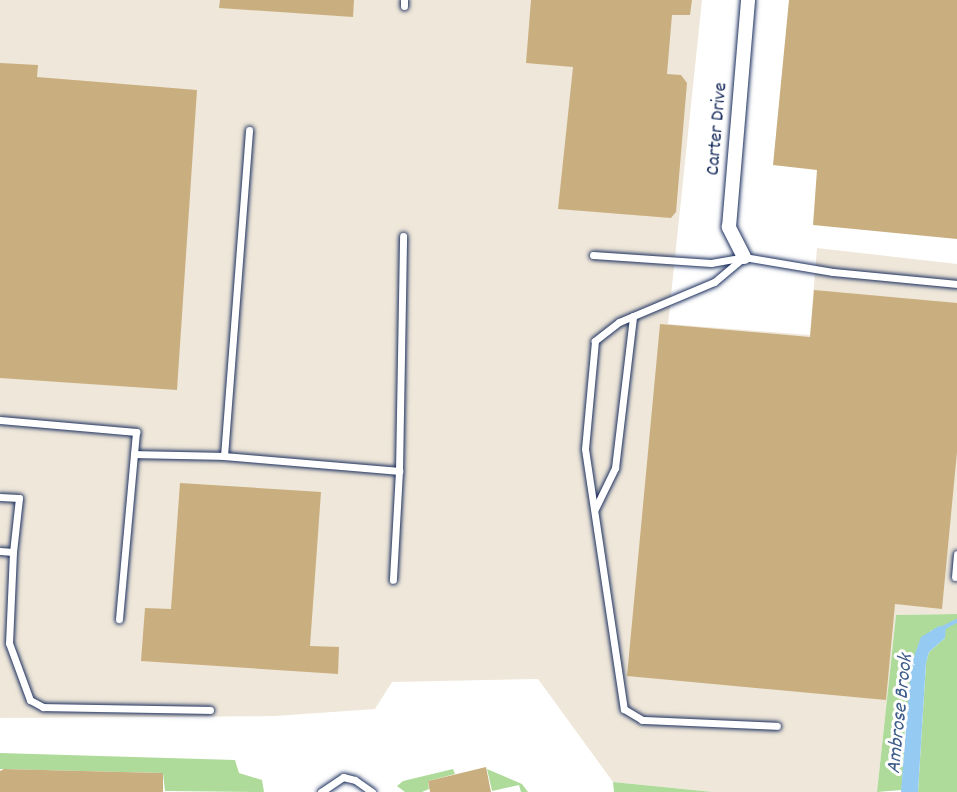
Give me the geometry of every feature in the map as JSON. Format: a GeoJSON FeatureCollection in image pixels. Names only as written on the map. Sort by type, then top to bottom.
{"type":"FeatureCollection","features":[{"type":"Feature","properties":{"kind":"street","name":"Carter Drive"},"geometry":{"type":"LineString","coordinates":[[744,257],[729,227],[748,0]]}},
{"type":"Feature","properties":{"kind":"lane"},"geometry":{"type":"LineString","coordinates":[[224,456],[249,130]]}},
{"type":"Feature","properties":{"kind":"lane"},"geometry":{"type":"LineString","coordinates":[[393,580],[399,471],[403,236]]}},
{"type":"Feature","properties":{"kind":"lane"},"geometry":{"type":"LineString","coordinates":[[593,255],[711,263],[744,257],[833,272],[957,284]]}},
{"type":"Feature","properties":{"kind":"lane"},"geometry":{"type":"LineString","coordinates":[[744,257],[714,282],[633,316],[595,341],[585,449],[624,709],[642,720],[777,726]]}},
{"type":"Feature","properties":{"kind":"lane"},"geometry":{"type":"LineString","coordinates":[[595,509],[615,468],[633,316]]}},
{"type":"Feature","properties":{"kind":"lane"},"geometry":{"type":"LineString","coordinates":[[0,420],[136,432],[119,619]]}},
{"type":"Feature","properties":{"kind":"lane"},"geometry":{"type":"LineString","coordinates":[[134,454],[224,456],[399,471]]}},
{"type":"Feature","properties":{"kind":"lane"},"geometry":{"type":"LineString","coordinates":[[0,497],[19,498],[13,552],[9,643],[30,700],[43,707],[210,710]]}},
{"type":"Feature","properties":{"kind":"lane"},"geometry":{"type":"LineString","coordinates":[[0,551],[13,552]]}},
{"type":"Feature","properties":{"kind":"lane"},"geometry":{"type":"LineString","coordinates":[[955,577],[957,554]]}},
{"type":"Feature","properties":{"kind":"lane"},"geometry":{"type":"LineString","coordinates":[[321,792],[343,777],[355,780],[372,792]]}},
{"type":"Feature","properties":{"kind":"shaded area"},"geometry":{"type":"Polygon","coordinates":[[[0,0],[702,0],[668,324],[810,335],[817,248],[957,264],[957,614],[896,615],[877,792],[713,792],[613,782],[538,679],[392,682],[375,709],[275,716],[0,718],[0,0]]]}},
{"type":"Feature","properties":{"kind":"green space"},"geometry":{"type":"Polygon","coordinates":[[[957,614],[957,792],[918,792],[926,663],[929,652],[945,638],[931,630],[905,725],[902,790],[877,792],[896,615],[957,614]]]}},
{"type":"Feature","properties":{"kind":"green space"},"geometry":{"type":"Polygon","coordinates":[[[0,753],[235,760],[239,773],[262,780],[264,792],[165,791],[163,773],[0,769],[0,753]]]}},
{"type":"Feature","properties":{"kind":"green space"},"geometry":{"type":"Polygon","coordinates":[[[453,769],[455,774],[428,781],[429,789],[422,792],[405,792],[397,786],[403,781],[453,769]]]}},
{"type":"Feature","properties":{"kind":"green space"},"geometry":{"type":"Polygon","coordinates":[[[487,769],[522,784],[528,792],[521,792],[519,785],[492,791],[487,769]]]}},
{"type":"Feature","properties":{"kind":"green space"},"geometry":{"type":"Polygon","coordinates":[[[613,782],[713,792],[614,792],[613,782]]]}},
{"type":"Feature","properties":{"kind":"water"},"geometry":{"type":"Polygon","coordinates":[[[939,626],[946,627],[945,638],[929,652],[926,663],[918,792],[901,792],[911,665],[921,637],[939,626]]]}},
{"type":"Feature","properties":{"kind":"building"},"geometry":{"type":"Polygon","coordinates":[[[220,0],[354,0],[353,17],[219,8],[220,0]]]}},
{"type":"Feature","properties":{"kind":"building"},"geometry":{"type":"Polygon","coordinates":[[[531,0],[692,0],[690,15],[672,15],[667,74],[681,75],[687,83],[676,212],[671,218],[558,209],[573,67],[526,63],[531,0]]]}},
{"type":"Feature","properties":{"kind":"building"},"geometry":{"type":"Polygon","coordinates":[[[789,0],[957,0],[957,239],[813,225],[817,170],[773,165],[789,0]]]}},
{"type":"Feature","properties":{"kind":"building"},"geometry":{"type":"Polygon","coordinates":[[[0,63],[38,65],[37,77],[197,90],[177,390],[0,378],[0,63]]]}},
{"type":"Feature","properties":{"kind":"building"},"geometry":{"type":"Polygon","coordinates":[[[814,290],[957,303],[957,452],[942,609],[895,604],[886,700],[627,676],[660,324],[810,337],[814,290]]]}},
{"type":"Feature","properties":{"kind":"building"},"geometry":{"type":"Polygon","coordinates":[[[180,483],[321,492],[310,646],[339,647],[338,674],[141,661],[145,608],[171,609],[180,483]]]}},
{"type":"Feature","properties":{"kind":"building"},"geometry":{"type":"Polygon","coordinates":[[[486,767],[491,792],[430,792],[428,781],[486,767]]]}},
{"type":"Feature","properties":{"kind":"building"},"geometry":{"type":"Polygon","coordinates":[[[4,769],[163,773],[163,792],[0,792],[0,771],[4,769]]]}},
{"type":"Feature","properties":{"kind":"waterway","name":"Ambrose Brook"},"geometry":{"type":"LineString","coordinates":[[941,629],[957,621]]}}]}
